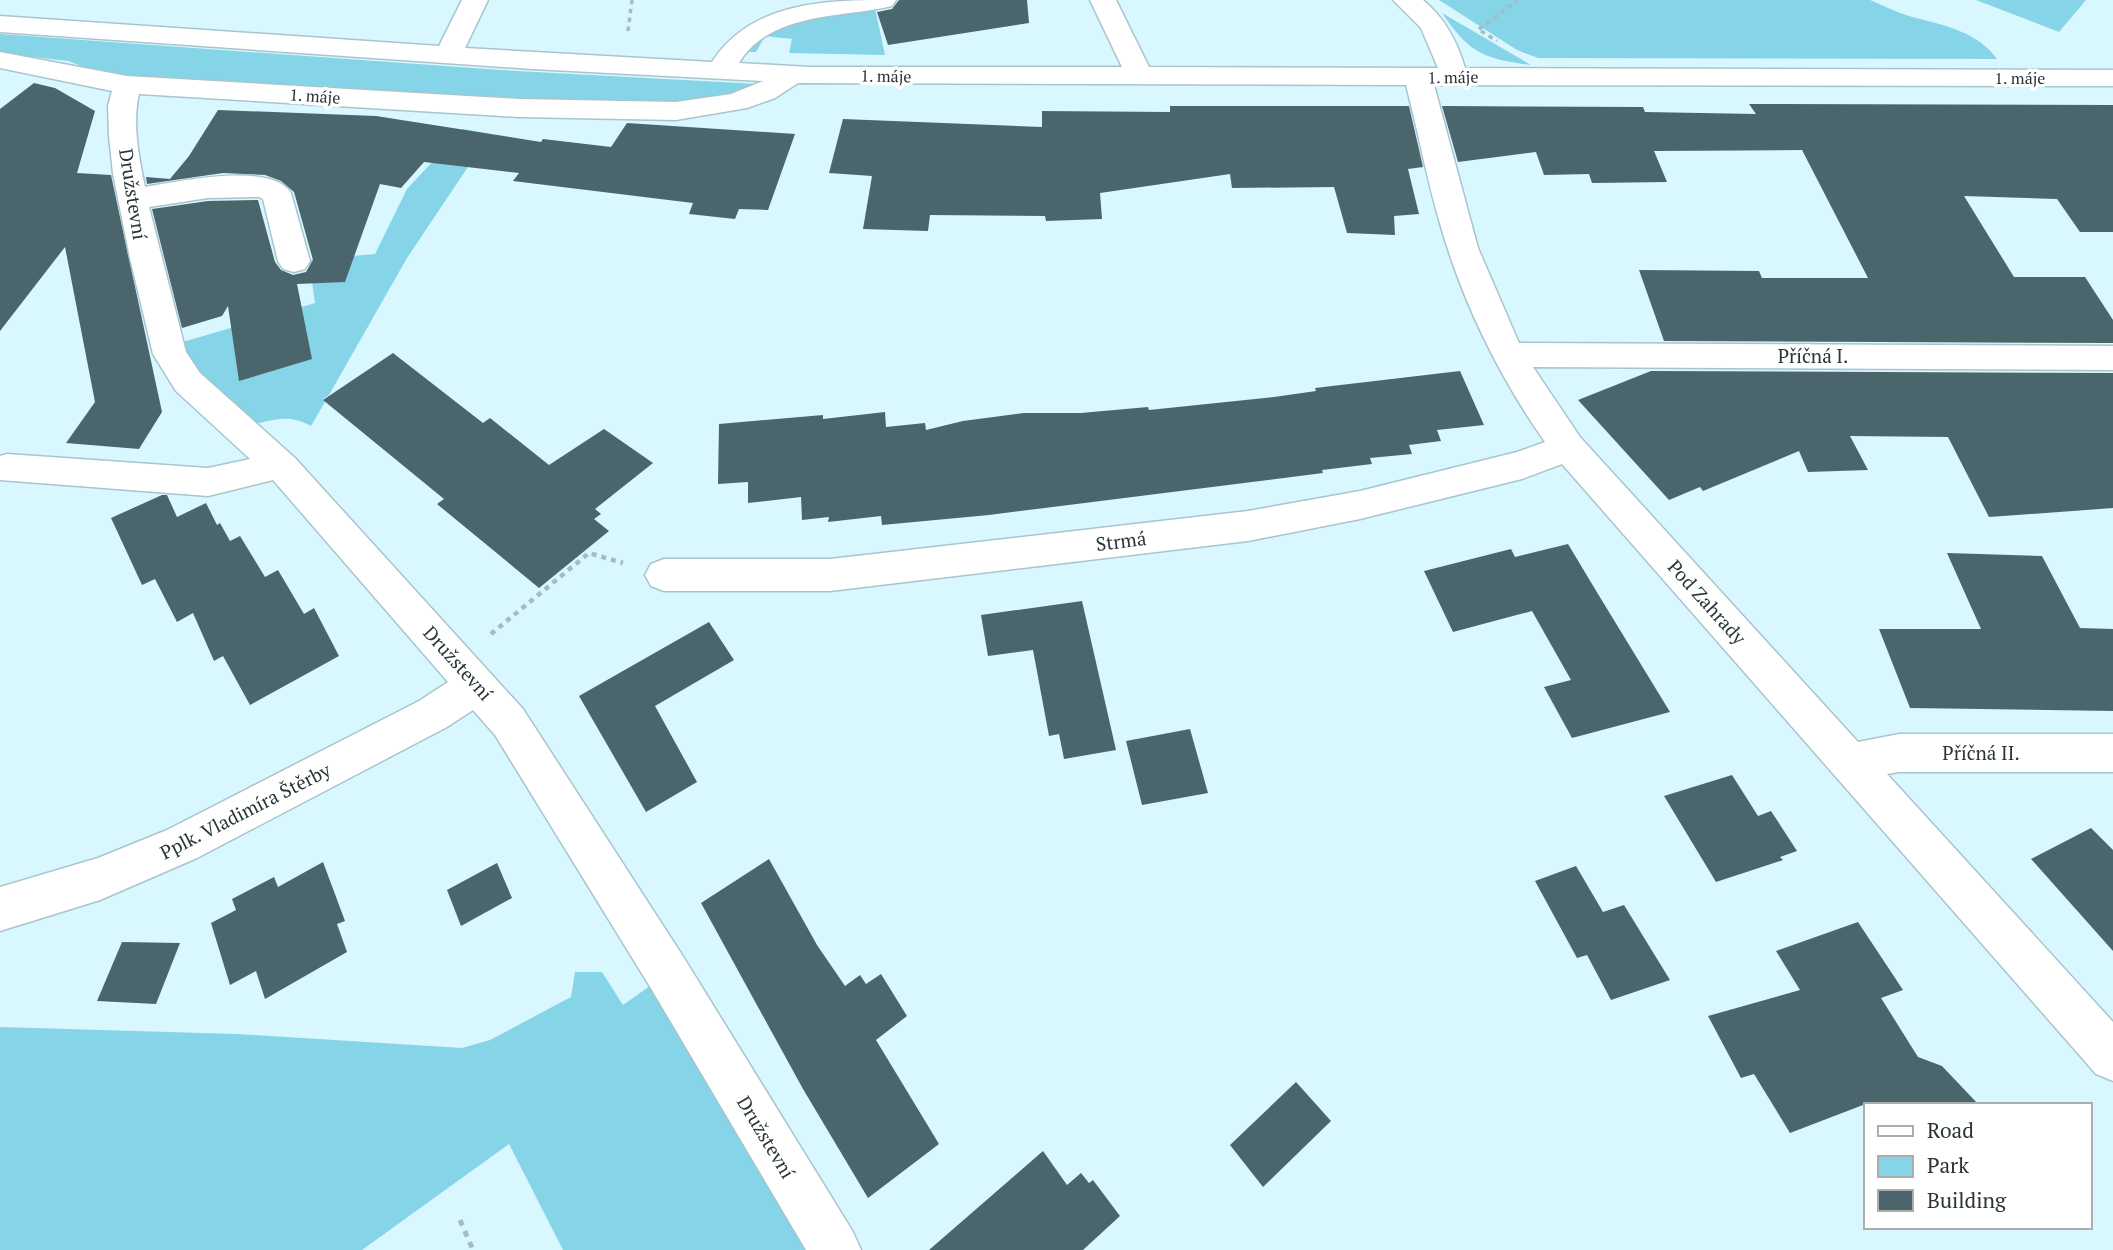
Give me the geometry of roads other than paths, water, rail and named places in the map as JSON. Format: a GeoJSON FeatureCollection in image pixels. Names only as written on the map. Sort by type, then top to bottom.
{"type":"FeatureCollection","features":[{"type":"Feature","properties":{"kind":"street"},"geometry":{"type":"LineString","coordinates":[[448,55],[475,0]]}},
{"type":"Feature","properties":{"kind":"street"},"geometry":{"type":"LineString","coordinates":[[720,71],[728,57],[774,10],[883,0]]}},
{"type":"Feature","properties":{"kind":"street"},"geometry":{"type":"LineString","coordinates":[[1103,0],[1134,61],[1137,77]]}},
{"type":"Feature","properties":{"kind":"street","name":"Pod Zahrady"},"geometry":{"type":"LineString","coordinates":[[1406,0],[1428,18],[1439,33],[1436,77],[1453,220],[1477,285],[1545,417],[1568,447],[2113,1057]]}},
{"type":"Feature","properties":{"kind":"street","name":"1. máje"},"geometry":{"type":"LineString","coordinates":[[0,24],[448,55],[793,74],[2113,78]]}},
{"type":"Feature","properties":{"kind":"street","name":"1. máje"},"geometry":{"type":"LineString","coordinates":[[0,60],[41,65],[99,81],[127,85],[519,108],[676,111],[727,104],[763,94],[793,74]]}},
{"type":"Feature","properties":{"kind":"street","name":"Družstevní"},"geometry":{"type":"LineString","coordinates":[[127,85],[122,100],[124,142],[142,255],[170,354],[178,369],[188,382],[276,463],[478,684],[509,722],[668,974],[835,1250]]}},
{"type":"Feature","properties":{"kind":"street"},"geometry":{"type":"LineString","coordinates":[[134,199],[246,184],[268,187],[276,193],[293,261]]}},
{"type":"Feature","properties":{"kind":"street","name":"Příčná I."},"geometry":{"type":"LineString","coordinates":[[1512,355],[2113,358]]}},
{"type":"Feature","properties":{"kind":"street","name":"Strmá"},"geometry":{"type":"LineString","coordinates":[[664,575],[830,575],[1248,526],[1387,499],[1522,465],[1568,447]]}},
{"type":"Feature","properties":{"kind":"street"},"geometry":{"type":"LineString","coordinates":[[7,468],[208,482],[257,472],[276,463]]}},
{"type":"Feature","properties":{"kind":"street","name":"Pplk. Vladimíra Štěrby"},"geometry":{"type":"LineString","coordinates":[[0,909],[100,879],[171,849],[433,714],[478,684]]}},
{"type":"Feature","properties":{"kind":"street","name":"Příčná II."},"geometry":{"type":"LineString","coordinates":[[1850,762],[1899,753],[2113,753]]}}]}
